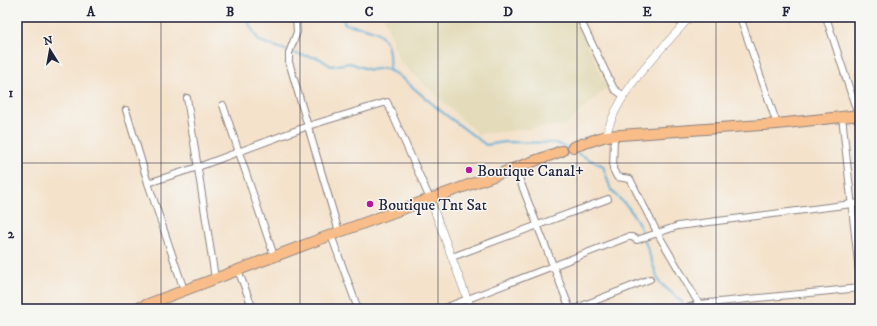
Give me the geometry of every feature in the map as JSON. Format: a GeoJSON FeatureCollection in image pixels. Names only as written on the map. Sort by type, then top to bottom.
{"type":"FeatureCollection","features":[{"type":"Feature","properties":{"kind":"highway"},"geometry":{"type":"LineString","coordinates":[[573,147],[610,136],[777,124],[859,115]]}},
{"type":"Feature","properties":{"kind":"highway"},"geometry":{"type":"LineString","coordinates":[[135,309],[335,233],[562,151]]}},
{"type":"Feature","properties":{"kind":"street"},"geometry":{"type":"LineString","coordinates":[[296,17],[297,32],[290,51],[289,62],[308,126],[335,233],[358,309]]}},
{"type":"Feature","properties":{"kind":"street"},"geometry":{"type":"LineString","coordinates":[[579,17],[614,89],[624,96]]}},
{"type":"Feature","properties":{"kind":"street"},"geometry":{"type":"LineString","coordinates":[[690,17],[624,96],[609,123],[613,169],[617,177],[630,180],[658,234],[699,304]]}},
{"type":"Feature","properties":{"kind":"street"},"geometry":{"type":"LineString","coordinates":[[740,17],[777,124]]}},
{"type":"Feature","properties":{"kind":"street"},"geometry":{"type":"LineString","coordinates":[[826,17],[859,115]]}},
{"type":"Feature","properties":{"kind":"street"},"geometry":{"type":"LineString","coordinates":[[187,98],[215,278]]}},
{"type":"Feature","properties":{"kind":"street"},"geometry":{"type":"LineString","coordinates":[[148,183],[198,167],[308,126],[387,102],[430,199],[471,309]]}},
{"type":"Feature","properties":{"kind":"street"},"geometry":{"type":"LineString","coordinates":[[223,105],[274,256]]}},
{"type":"Feature","properties":{"kind":"street"},"geometry":{"type":"LineString","coordinates":[[126,110],[148,183],[184,290]]}},
{"type":"Feature","properties":{"kind":"street"},"geometry":{"type":"LineString","coordinates":[[842,116],[860,281]]}},
{"type":"Feature","properties":{"kind":"street"},"geometry":{"type":"LineString","coordinates":[[515,168],[570,309]]}},
{"type":"Feature","properties":{"kind":"street"},"geometry":{"type":"LineString","coordinates":[[452,257],[608,199]]}},
{"type":"Feature","properties":{"kind":"street"},"geometry":{"type":"LineString","coordinates":[[442,309],[628,237],[632,236],[637,240],[678,226],[860,203]]}},
{"type":"Feature","properties":{"kind":"street"},"geometry":{"type":"LineString","coordinates":[[238,270],[253,309]]}},
{"type":"Feature","properties":{"kind":"street"},"geometry":{"type":"LineString","coordinates":[[574,309],[650,279]]}},
{"type":"Feature","properties":{"kind":"street"},"geometry":{"type":"LineString","coordinates":[[687,308],[699,304],[860,288]]}},
{"type":"Feature","properties":{"kind":"shaded area"},"geometry":{"type":"Polygon","coordinates":[[[384,17],[574,17],[607,87],[566,125],[478,134],[400,62],[384,17]]]}},
{"type":"Feature","properties":{"kind":"waterway"},"geometry":{"type":"LineString","coordinates":[[245,17],[259,41],[300,55],[319,58],[331,66],[350,63],[370,70],[384,68],[397,74],[442,112],[486,145],[505,142],[556,143],[603,166],[611,190],[629,208],[639,224],[659,282],[681,301],[684,308]]}},
{"type":"Feature","properties":{"kind":"waterway"},"geometry":{"type":"LineString","coordinates":[[342,17],[345,24],[375,31],[382,36],[387,45],[389,70]]}},
{"type":"Feature","properties":{"kind":"waterway"},"geometry":{"type":"LineString","coordinates":[[501,306],[507,309]]}},
{"type":"Feature","properties":{"kind":"place","name":"Boutique Canal+"},"geometry":{"type":"Point","coordinates":[469,170]}},
{"type":"Feature","properties":{"kind":"place","name":"Boutique Tnt Sat"},"geometry":{"type":"Point","coordinates":[370,204]}}]}
